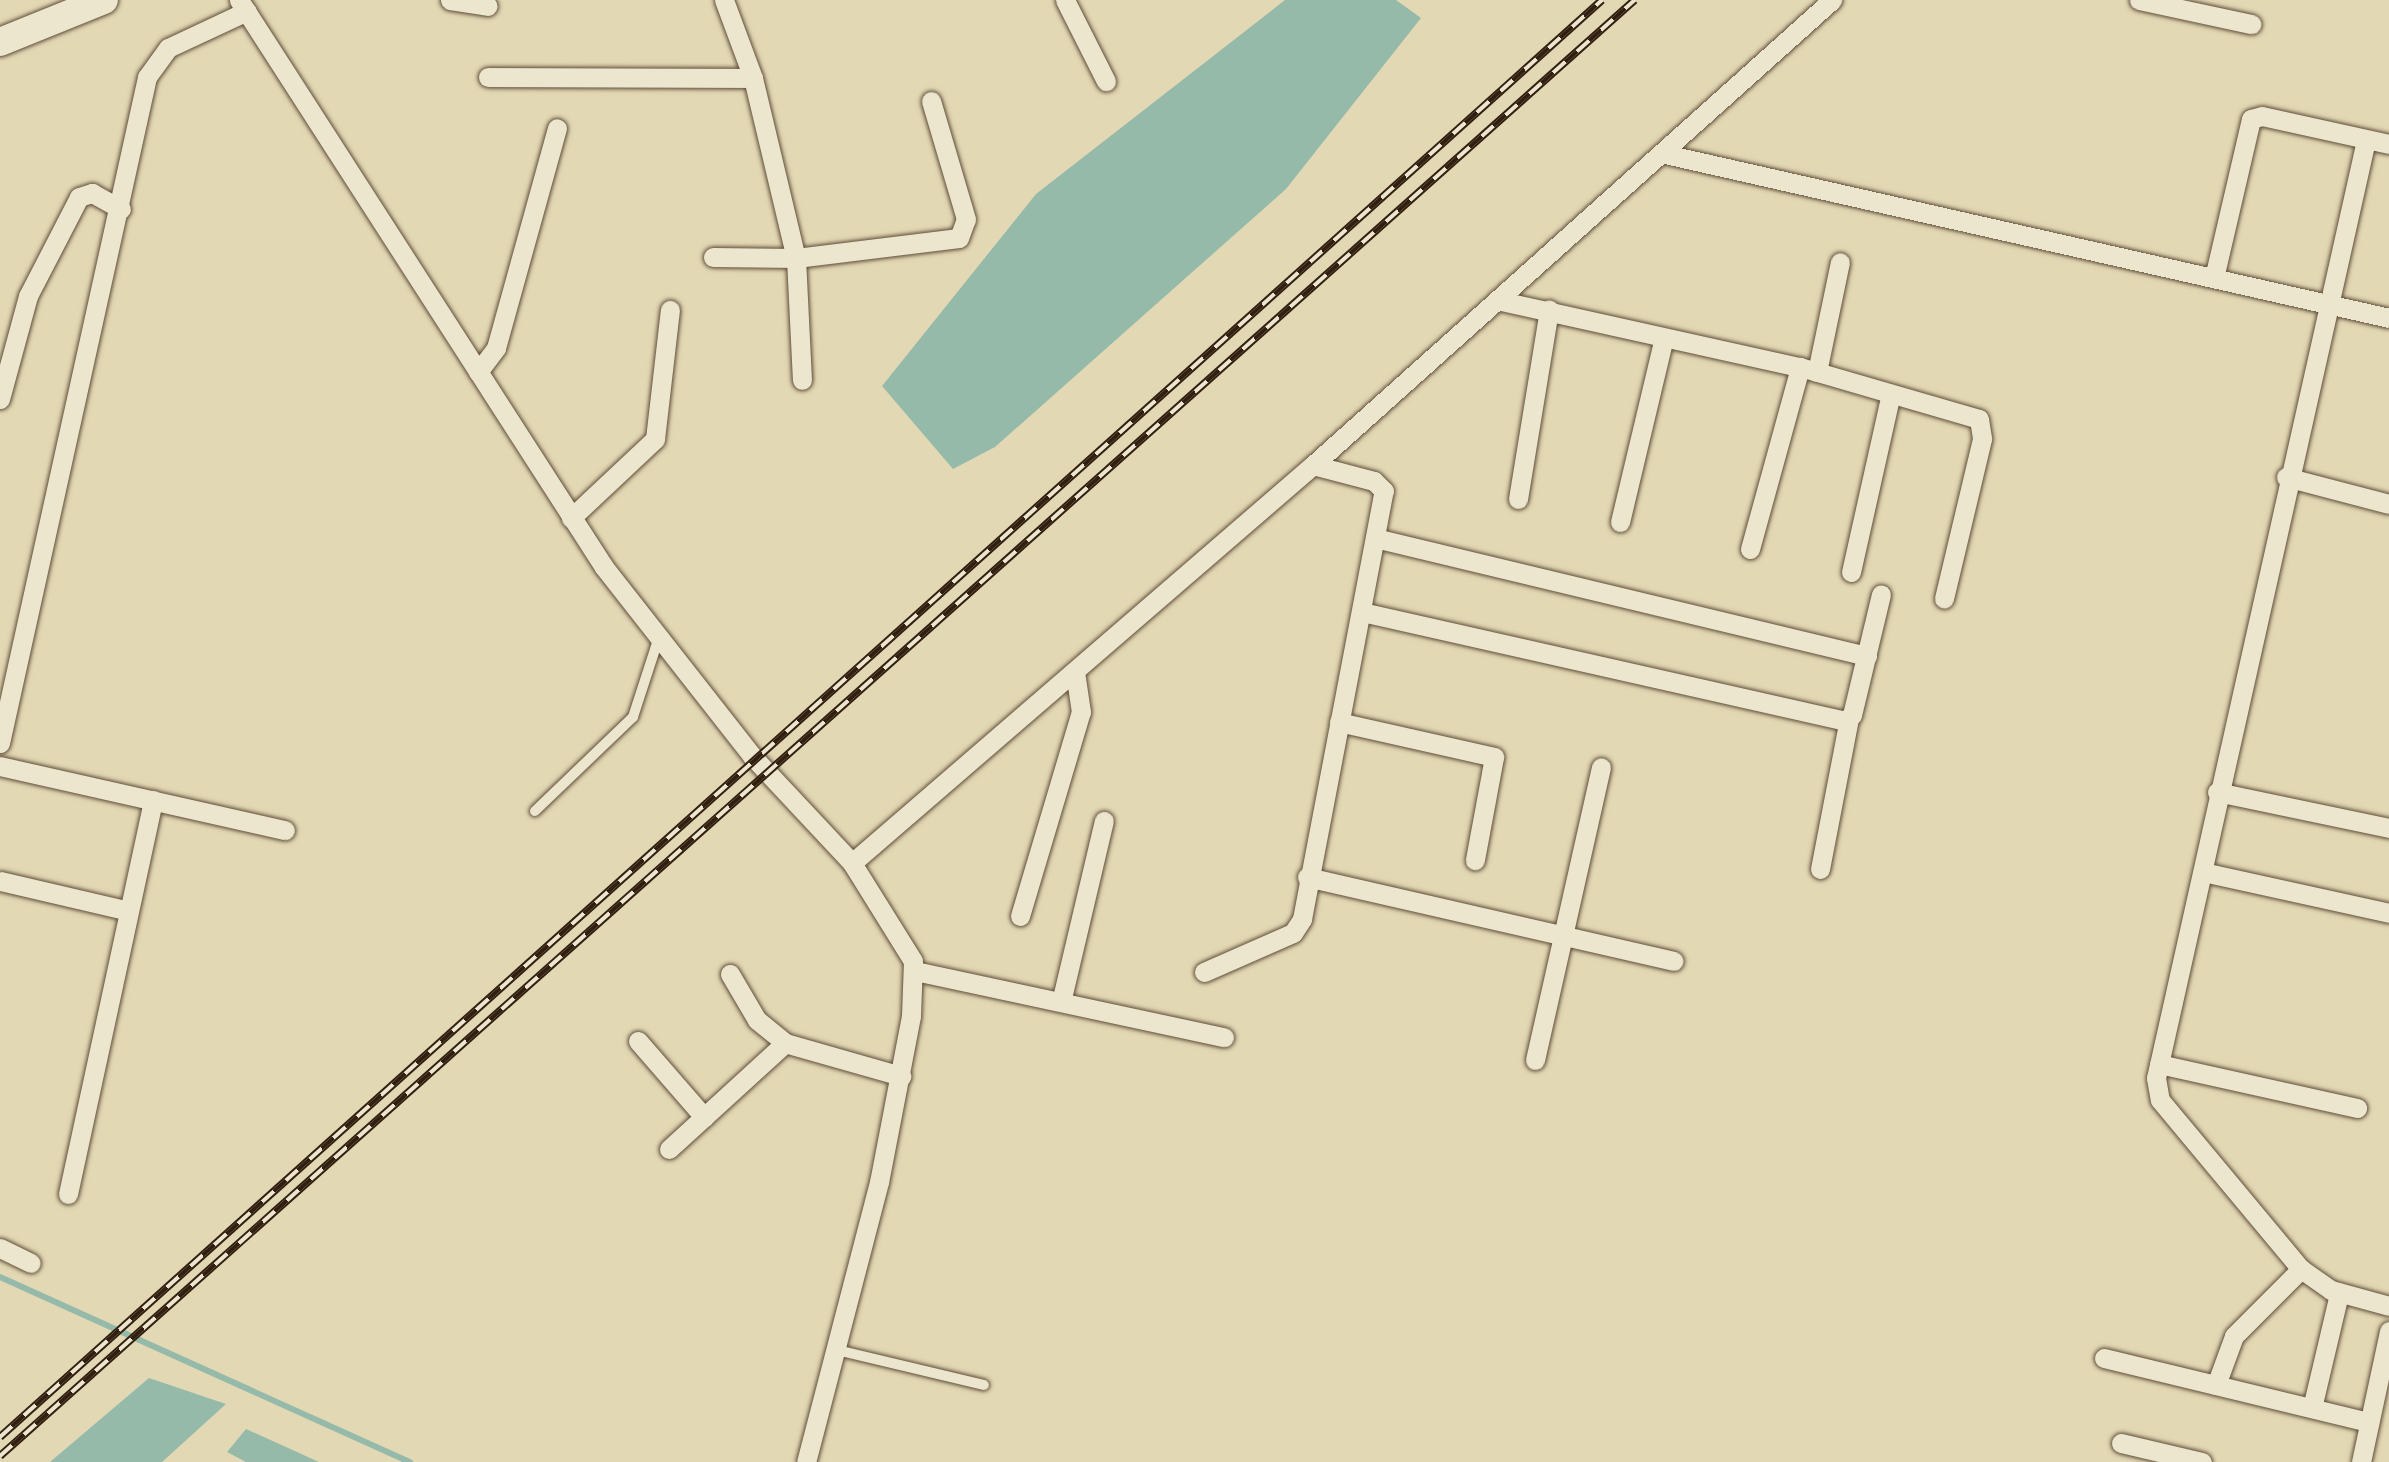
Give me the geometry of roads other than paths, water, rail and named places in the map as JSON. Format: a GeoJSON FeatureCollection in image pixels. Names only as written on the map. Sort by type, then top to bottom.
{"type":"FeatureCollection","features":[{"type":"Feature","properties":{"kind":"main road"},"geometry":{"type":"LineString","coordinates":[[0,42],[104,0]]}},
{"type":"Feature","properties":{"kind":"street"},"geometry":{"type":"LineString","coordinates":[[450,0],[488,6]]}},
{"type":"Feature","properties":{"kind":"street"},"geometry":{"type":"LineString","coordinates":[[724,0],[752,78],[796,258],[803,380]]}},
{"type":"Feature","properties":{"kind":"street"},"geometry":{"type":"LineString","coordinates":[[1065,0],[1106,81]]}},
{"type":"Feature","properties":{"kind":"street"},"geometry":{"type":"LineString","coordinates":[[852,863],[1313,466],[1496,300],[1665,154],[1832,0]]}},
{"type":"Feature","properties":{"kind":"street"},"geometry":{"type":"LineString","coordinates":[[2139,0],[2206,7],[2251,24]]}},
{"type":"Feature","properties":{"kind":"street"},"geometry":{"type":"LineString","coordinates":[[0,743],[7,673],[155,62],[168,48],[243,5],[571,518],[752,756],[852,863],[915,971],[901,1076],[837,1350],[806,1462]]}},
{"type":"Feature","properties":{"kind":"street"},"geometry":{"type":"LineString","coordinates":[[488,77],[752,78]]}},
{"type":"Feature","properties":{"kind":"street"},"geometry":{"type":"LineString","coordinates":[[713,257],[796,258],[959,238],[966,219],[931,101]]}},
{"type":"Feature","properties":{"kind":"street"},"geometry":{"type":"LineString","coordinates":[[2214,278],[2251,119],[2262,116],[2389,144]]}},
{"type":"Feature","properties":{"kind":"street"},"geometry":{"type":"LineString","coordinates":[[478,372],[496,348],[558,128]]}},
{"type":"Feature","properties":{"kind":"street"},"geometry":{"type":"LineString","coordinates":[[2365,139],[2286,477],[2217,792],[2203,872],[2159,1064],[2160,1100],[2301,1269],[2339,1294],[2389,1306]]}},
{"type":"Feature","properties":{"kind":"street"},"geometry":{"type":"LineString","coordinates":[[1665,154],[2389,318]]}},
{"type":"Feature","properties":{"kind":"street"},"geometry":{"type":"LineString","coordinates":[[0,399],[28,296],[79,197],[92,193],[121,209]]}},
{"type":"Feature","properties":{"kind":"street"},"geometry":{"type":"LineString","coordinates":[[1750,549],[1809,369],[1840,262]]}},
{"type":"Feature","properties":{"kind":"street"},"geometry":{"type":"LineString","coordinates":[[1496,300],[1809,369],[1890,397],[1983,424],[1944,600]]}},
{"type":"Feature","properties":{"kind":"street"},"geometry":{"type":"LineString","coordinates":[[571,518],[655,439],[670,310]]}},
{"type":"Feature","properties":{"kind":"street"},"geometry":{"type":"LineString","coordinates":[[1518,499],[1549,310]]}},
{"type":"Feature","properties":{"kind":"street"},"geometry":{"type":"LineString","coordinates":[[1620,522],[1664,338]]}},
{"type":"Feature","properties":{"kind":"street"},"geometry":{"type":"LineString","coordinates":[[1851,572],[1890,397]]}},
{"type":"Feature","properties":{"kind":"street"},"geometry":{"type":"LineString","coordinates":[[1204,972],[1293,933],[1307,877],[1362,612],[1381,485],[1313,466]]}},
{"type":"Feature","properties":{"kind":"street"},"geometry":{"type":"LineString","coordinates":[[2286,477],[2389,504]]}},
{"type":"Feature","properties":{"kind":"street"},"geometry":{"type":"LineString","coordinates":[[1375,538],[1867,656]]}},
{"type":"Feature","properties":{"kind":"street"},"geometry":{"type":"LineString","coordinates":[[1820,869],[1849,719],[1881,594]]}},
{"type":"Feature","properties":{"kind":"street"},"geometry":{"type":"LineString","coordinates":[[1362,612],[1849,719]]}},
{"type":"Feature","properties":{"kind":"street"},"geometry":{"type":"LineString","coordinates":[[1020,916],[1081,712],[1075,671]]}},
{"type":"Feature","properties":{"kind":"street"},"geometry":{"type":"LineString","coordinates":[[1339,722],[1494,757],[1475,860]]}},
{"type":"Feature","properties":{"kind":"street"},"geometry":{"type":"LineString","coordinates":[[0,766],[285,830]]}},
{"type":"Feature","properties":{"kind":"street"},"geometry":{"type":"LineString","coordinates":[[1535,1060],[1560,935],[1601,767]]}},
{"type":"Feature","properties":{"kind":"street"},"geometry":{"type":"LineString","coordinates":[[2217,792],[2389,828]]}},
{"type":"Feature","properties":{"kind":"street"},"geometry":{"type":"LineString","coordinates":[[68,1194],[153,800]]}},
{"type":"Feature","properties":{"kind":"street"},"geometry":{"type":"LineString","coordinates":[[1062,998],[1104,821]]}},
{"type":"Feature","properties":{"kind":"street"},"geometry":{"type":"LineString","coordinates":[[2203,872],[2389,913]]}},
{"type":"Feature","properties":{"kind":"street"},"geometry":{"type":"LineString","coordinates":[[1307,877],[1674,961]]}},
{"type":"Feature","properties":{"kind":"street"},"geometry":{"type":"LineString","coordinates":[[0,881],[129,911]]}},
{"type":"Feature","properties":{"kind":"street"},"geometry":{"type":"LineString","coordinates":[[915,971],[1062,998],[1224,1037]]}},
{"type":"Feature","properties":{"kind":"street"},"geometry":{"type":"LineString","coordinates":[[730,974],[757,1020],[785,1043],[901,1076]]}},
{"type":"Feature","properties":{"kind":"street"},"geometry":{"type":"LineString","coordinates":[[638,1041],[704,1117]]}},
{"type":"Feature","properties":{"kind":"street"},"geometry":{"type":"LineString","coordinates":[[669,1149],[785,1043]]}},
{"type":"Feature","properties":{"kind":"street"},"geometry":{"type":"LineString","coordinates":[[2159,1064],[2357,1108]]}},
{"type":"Feature","properties":{"kind":"street"},"geometry":{"type":"LineString","coordinates":[[0,1248],[31,1263]]}},
{"type":"Feature","properties":{"kind":"street"},"geometry":{"type":"LineString","coordinates":[[2216,1385],[2234,1336],[2301,1269]]}},
{"type":"Feature","properties":{"kind":"street"},"geometry":{"type":"LineString","coordinates":[[2312,1408],[2339,1294]]}},
{"type":"Feature","properties":{"kind":"street"},"geometry":{"type":"LineString","coordinates":[[2361,1462],[2389,1331]]}},
{"type":"Feature","properties":{"kind":"street"},"geometry":{"type":"LineString","coordinates":[[2104,1359],[2369,1422]]}},
{"type":"Feature","properties":{"kind":"street"},"geometry":{"type":"LineString","coordinates":[[2121,1443],[2202,1462]]}},
{"type":"Feature","properties":{"kind":"lane"},"geometry":{"type":"LineString","coordinates":[[535,811],[633,717],[659,637]]}},
{"type":"Feature","properties":{"kind":"lane"},"geometry":{"type":"LineString","coordinates":[[837,1350],[985,1385]]}},
{"type":"Feature","properties":{"kind":"waterway"},"geometry":{"type":"LineString","coordinates":[[0,1277],[410,1462]]}},
{"type":"Feature","properties":{"kind":"railway"},"geometry":{"type":"LineString","coordinates":[[0,1437],[1602,0]]}},
{"type":"Feature","properties":{"kind":"railway"},"geometry":{"type":"LineString","coordinates":[[0,1456],[1635,0]]}}]}
